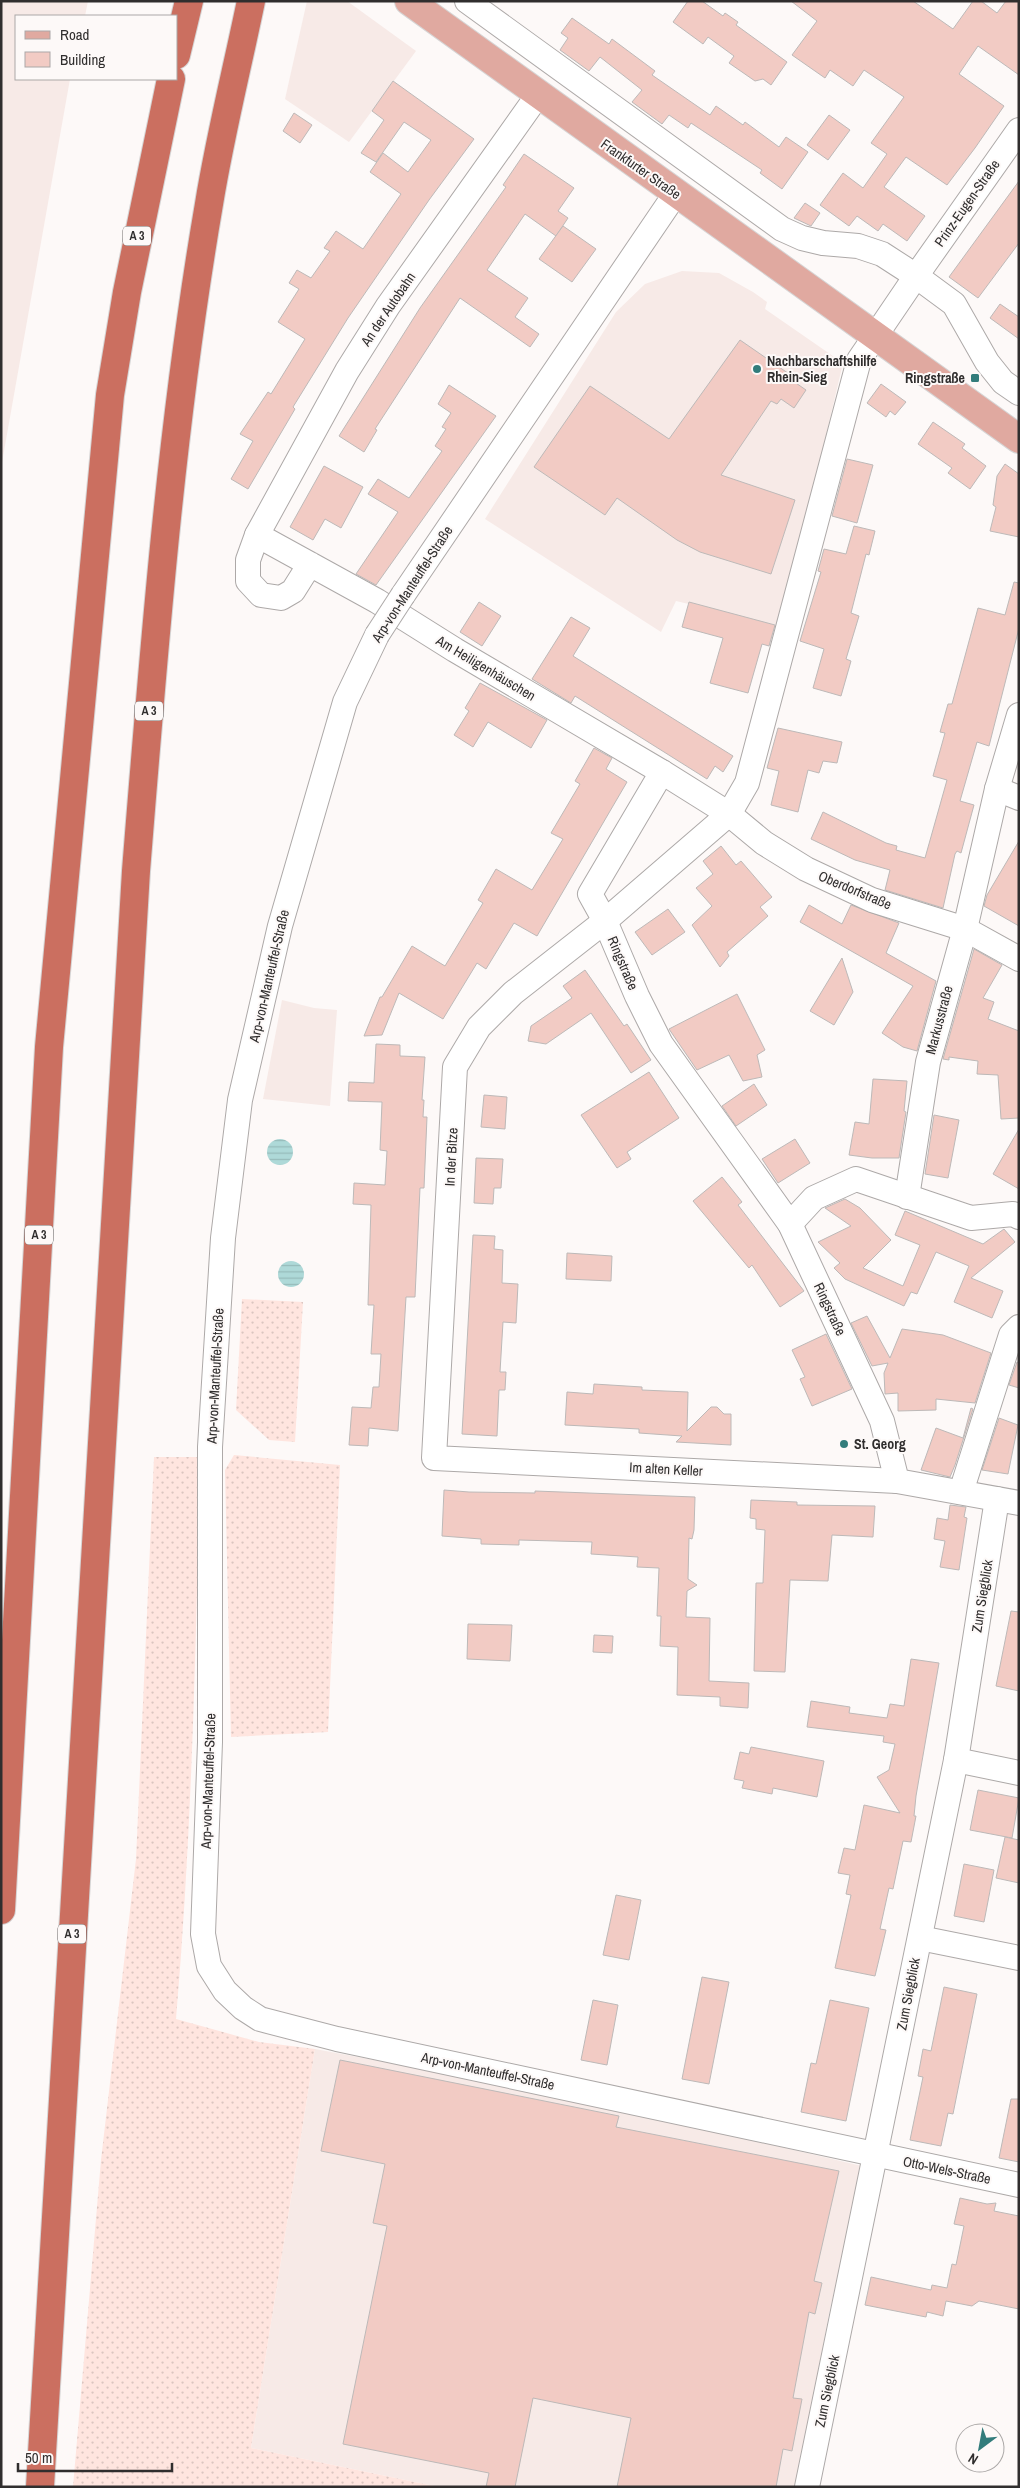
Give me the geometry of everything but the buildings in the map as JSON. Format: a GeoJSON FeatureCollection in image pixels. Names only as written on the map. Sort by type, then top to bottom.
{"type":"FeatureCollection","features":[{"type":"Feature","properties":{"kind":"highway"},"geometry":{"type":"LineString","coordinates":[[178,47],[190,1]]}},
{"type":"Feature","properties":{"kind":"highway","name":"A 3"},"geometry":{"type":"LineString","coordinates":[[40,2487],[136,871],[157,611],[179,409],[209,204],[251,1]]}},
{"type":"Feature","properties":{"kind":"highway","name":"A 3"},"geometry":{"type":"LineString","coordinates":[[1,1910],[49,1047],[110,395],[132,264],[170,80]]}},
{"type":"Feature","properties":{"kind":"main road","name":"Frankfurter Straße"},"geometry":{"type":"LineString","coordinates":[[409,1],[1019,439]]}},
{"type":"Feature","properties":{"kind":"street"},"geometry":{"type":"LineString","coordinates":[[466,1],[782,228],[802,238],[823,243],[858,246],[882,254],[916,276],[954,304],[987,362],[1003,382],[1019,393]]}},
{"type":"Feature","properties":{"kind":"street","name":"An der Autobahn"},"geometry":{"type":"LineString","coordinates":[[258,535],[347,371],[388,306],[538,95]]}},
{"type":"Feature","properties":{"kind":"street","name":"Prinz-Eugen-Straße"},"geometry":{"type":"LineString","coordinates":[[916,276],[1019,130]]}},
{"type":"Feature","properties":{"kind":"street","name":"Arp-von-Manteuffel-Straße"},"geometry":{"type":"LineString","coordinates":[[676,193],[377,635],[345,702],[280,926],[240,1100],[223,1238],[210,1447],[210,1742],[203,1934],[209,1966],[224,1991],[243,2008],[260,2019],[337,2039],[876,2156]]}},
{"type":"Feature","properties":{"kind":"street"},"geometry":{"type":"LineString","coordinates":[[875,334],[916,276]]}},
{"type":"Feature","properties":{"kind":"street","name":"Ringstraße"},"geometry":{"type":"LineString","coordinates":[[875,334],[859,360],[746,783],[729,814],[605,920],[637,996],[661,1044],[790,1224],[882,1422],[897,1481]]}},
{"type":"Feature","properties":{"kind":"street"},"geometry":{"type":"LineString","coordinates":[[258,535],[248,560],[248,581],[261,595],[281,598],[293,591],[310,564]]}},
{"type":"Feature","properties":{"kind":"street","name":"Am Heiligenhäuschen"},"geometry":{"type":"LineString","coordinates":[[258,535],[377,601],[455,650],[662,772],[729,814]]}},
{"type":"Feature","properties":{"kind":"street","name":"Markusstraße"},"geometry":{"type":"LineString","coordinates":[[907,1197],[928,1062],[965,929],[1008,794],[1019,715]]}},
{"type":"Feature","properties":{"kind":"street"},"geometry":{"type":"LineString","coordinates":[[605,920],[590,894],[662,772]]}},
{"type":"Feature","properties":{"kind":"street","name":"Oberdorfstraße"},"geometry":{"type":"LineString","coordinates":[[729,814],[764,843],[806,869],[872,900],[965,929],[1019,959]]}},
{"type":"Feature","properties":{"kind":"street","name":"In der Bitze"},"geometry":{"type":"LineString","coordinates":[[434,1458],[456,1067],[478,1027],[513,993],[605,920]]}},
{"type":"Feature","properties":{"kind":"street"},"geometry":{"type":"LineString","coordinates":[[790,1224],[814,1198],[856,1179],[972,1218],[1013,1214],[1019,1217]]}},
{"type":"Feature","properties":{"kind":"street"},"geometry":{"type":"LineString","coordinates":[[961,1492],[1011,1335],[1019,1327]]}},
{"type":"Feature","properties":{"kind":"street","name":"Im alten Keller"},"geometry":{"type":"LineString","coordinates":[[434,1458],[897,1481]]}},
{"type":"Feature","properties":{"kind":"street"},"geometry":{"type":"LineString","coordinates":[[897,1481],[1008,1501]]}},
{"type":"Feature","properties":{"kind":"street","name":"Zum Siegblick"},"geometry":{"type":"LineString","coordinates":[[807,2487],[1008,1501]]}},
{"type":"Feature","properties":{"kind":"street"},"geometry":{"type":"LineString","coordinates":[[956,1760],[1019,1773]]}},
{"type":"Feature","properties":{"kind":"street"},"geometry":{"type":"LineString","coordinates":[[920,1938],[1019,1958]]}},
{"type":"Feature","properties":{"kind":"street","name":"Otto-Wels-Straße"},"geometry":{"type":"LineString","coordinates":[[876,2156],[1019,2185]]}},
{"type":"Feature","properties":{"kind":"shaded area"},"geometry":{"type":"Polygon","coordinates":[[[1,1],[88,1],[85,15],[15,15],[15,80],[70,80],[1,468],[1,1]]]}},
{"type":"Feature","properties":{"kind":"shaded area"},"geometry":{"type":"Polygon","coordinates":[[[307,1],[347,1],[416,51],[349,142],[285,99],[307,1]]]}},
{"type":"Feature","properties":{"kind":"shaded area"},"geometry":{"type":"Polygon","coordinates":[[[682,271],[719,273],[753,292],[767,302],[765,309],[843,363],[809,508],[781,614],[776,625],[676,601],[661,632],[485,519],[616,312],[645,284],[682,271]]]}},
{"type":"Feature","properties":{"kind":"shaded area"},"geometry":{"type":"Polygon","coordinates":[[[282,1000],[314,1008],[337,1010],[330,1106],[263,1099],[282,1000]]]}},
{"type":"Feature","properties":{"kind":"shaded area"},"geometry":{"type":"Polygon","coordinates":[[[242,1299],[303,1302],[295,1442],[269,1440],[236,1410],[242,1299]]]}},
{"type":"Feature","properties":{"kind":"shaded area"},"geometry":{"type":"Polygon","coordinates":[[[234,1455],[340,1465],[328,1732],[231,1737],[225,1470],[234,1455]]]}},
{"type":"Feature","properties":{"kind":"shaded area"},"geometry":{"type":"Polygon","coordinates":[[[154,1457],[200,1457],[190,1809],[176,2019],[259,2042],[315,2049],[251,2448],[439,2487],[73,2487],[101,2160],[136,1859],[154,1457]]]}},
{"type":"Feature","properties":{"kind":"shaded area"},"geometry":{"type":"Polygon","coordinates":[[[315,2049],[550,2093],[862,2166],[829,2314],[796,2487],[439,2487],[251,2448],[315,2049]]]}},
{"type":"Feature","properties":{"kind":"water"},"geometry":{"type":"Polygon","coordinates":[[[280,1139],[289,1143],[293,1152],[289,1161],[280,1165],[271,1161],[267,1152],[271,1143],[280,1139]]]}},
{"type":"Feature","properties":{"kind":"water"},"geometry":{"type":"Polygon","coordinates":[[[291,1261],[300,1265],[304,1274],[300,1283],[291,1287],[282,1283],[278,1274],[282,1265],[291,1261]]]}},
{"type":"Feature","properties":{"kind":"place","name":"Nachbarschaftshilfe Rhein-Sieg"},"geometry":{"type":"Point","coordinates":[757,369]}},
{"type":"Feature","properties":{"kind":"place","name":"Ringstraße"},"geometry":{"type":"Point","coordinates":[975,378]}},
{"type":"Feature","properties":{"kind":"place","name":"St. Georg"},"geometry":{"type":"Point","coordinates":[844,1444]}}]}
